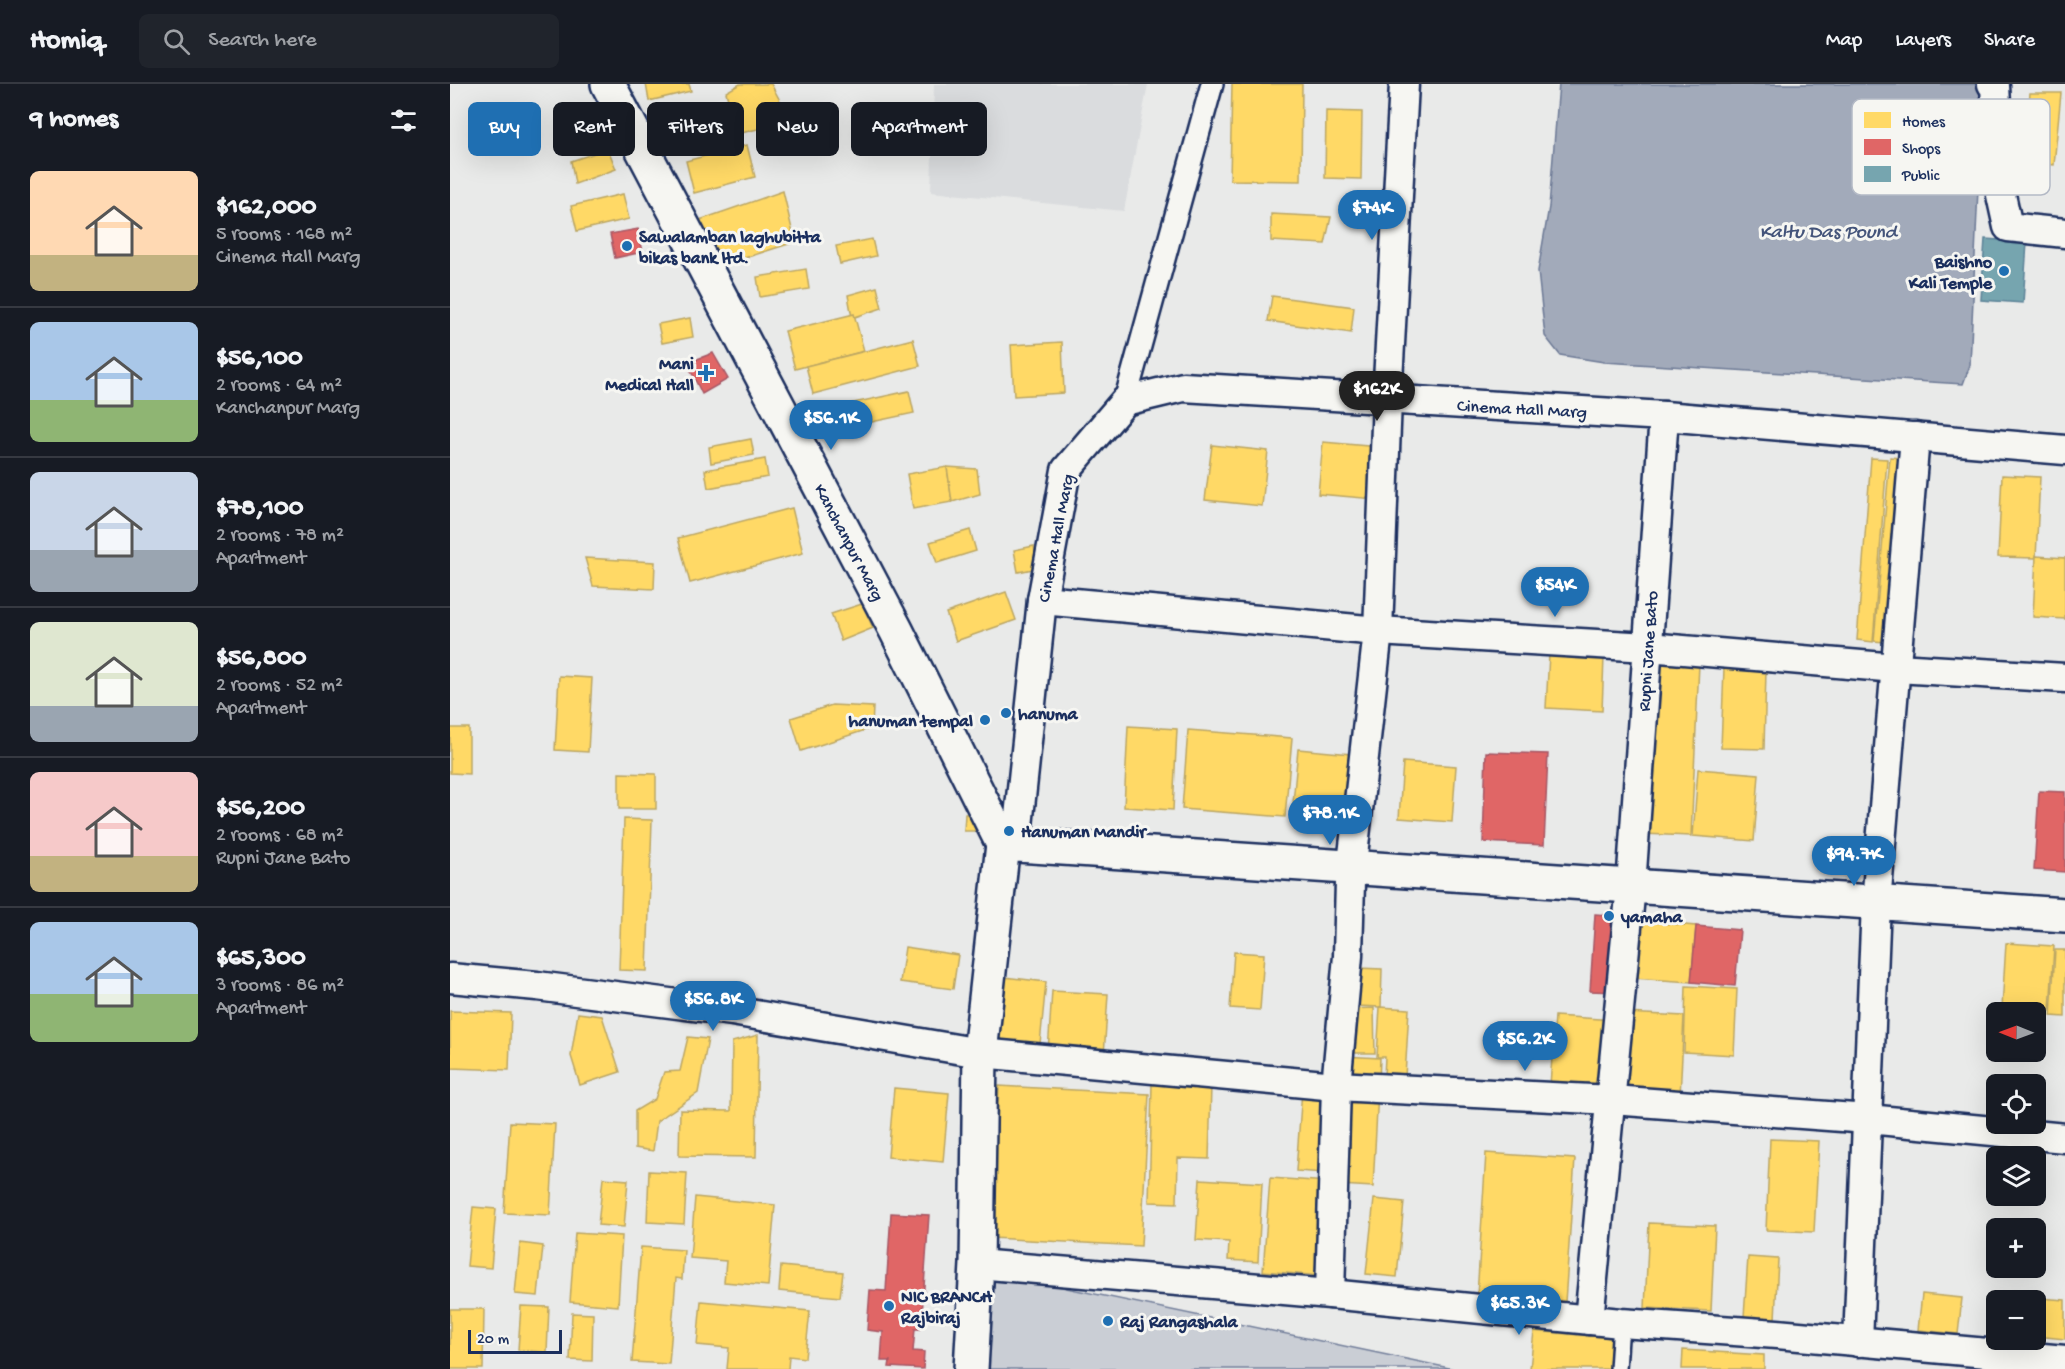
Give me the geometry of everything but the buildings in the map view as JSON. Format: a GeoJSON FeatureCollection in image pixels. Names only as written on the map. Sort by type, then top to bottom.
{"type":"FeatureCollection","features":[{"type":"Feature","properties":{"kind":"main road","name":"Kanchanpur Marg"},"geometry":{"type":"LineString","coordinates":[[608,84],[1009,845]]}},
{"type":"Feature","properties":{"kind":"main road"},"geometry":{"type":"LineString","coordinates":[[971,1369],[977,1264],[980,1053],[1009,845],[2065,915]]}},
{"type":"Feature","properties":{"kind":"street"},"geometry":{"type":"LineString","coordinates":[[1125,401],[1212,84]]}},
{"type":"Feature","properties":{"kind":"street"},"geometry":{"type":"LineString","coordinates":[[1330,1294],[1336,1086],[1348,956],[1351,868],[1378,631],[1387,400],[1404,84]]}},
{"type":"Feature","properties":{"kind":"street"},"geometry":{"type":"LineString","coordinates":[[1992,84],[1995,86],[1996,99]]}},
{"type":"Feature","properties":{"kind":"street"},"geometry":{"type":"LineString","coordinates":[[2001,195],[2008,227],[2065,233]]}},
{"type":"Feature","properties":{"kind":"street","name":"Cinema Hall Marg"},"geometry":{"type":"LineString","coordinates":[[1009,845],[1042,600],[1066,470],[1125,401],[1183,387],[1664,416],[2065,450]]}},
{"type":"Feature","properties":{"kind":"street","name":"Rupni Jane Bato"},"geometry":{"type":"LineString","coordinates":[[1589,1320],[1631,886],[1664,416]]}},
{"type":"Feature","properties":{"kind":"street"},"geometry":{"type":"LineString","coordinates":[[1858,1342],[1876,903],[1915,437]]}},
{"type":"Feature","properties":{"kind":"street"},"geometry":{"type":"LineString","coordinates":[[1042,600],[1378,631],[1648,647],[1896,668],[2065,678]]}},
{"type":"Feature","properties":{"kind":"street"},"geometry":{"type":"LineString","coordinates":[[450,978],[537,986],[732,1011],[980,1053],[1336,1086],[1612,1100],[1868,1119],[2065,1138]]}},
{"type":"Feature","properties":{"kind":"street"},"geometry":{"type":"LineString","coordinates":[[977,1264],[1330,1294],[1621,1323],[2065,1360]]}},
{"type":"Feature","properties":{"kind":"lane"},"geometry":{"type":"LineString","coordinates":[[1618,1369],[1621,1323]]}},
{"type":"Feature","properties":{"kind":"shaded area"},"geometry":{"type":"Polygon","coordinates":[[[934,84],[1148,84],[1124,211],[931,192],[932,156],[987,156],[987,102],[934,102],[934,84]]]}},
{"type":"Feature","properties":{"kind":"shaded area","name":"Raj Rangashala"},"geometry":{"type":"Polygon","coordinates":[[[995,1273],[1454,1369],[987,1369],[995,1273]]]}},
{"type":"Feature","properties":{"kind":"water","name":"Kaltu Das Pound"},"geometry":{"type":"Polygon","coordinates":[[[1559,84],[1979,84],[1992,96],[1992,99],[1852,99],[1852,195],[1978,195],[1970,365],[1963,384],[1604,362],[1560,355],[1545,336],[1538,271],[1549,207],[1559,84]]]}},
{"type":"Feature","properties":{"kind":"place","name":"Sawalamban laghubitta bikas bank ltd."},"geometry":{"type":"Point","coordinates":[627,246]}},
{"type":"Feature","properties":{"kind":"place","name":"Baishno Kali Temple"},"geometry":{"type":"Point","coordinates":[2004,271]}},
{"type":"Feature","properties":{"kind":"place","name":"Mani Medical Hall"},"geometry":{"type":"Point","coordinates":[706,373]}},
{"type":"Feature","properties":{"kind":"place","name":"hanuma"},"geometry":{"type":"Point","coordinates":[1006,713]}},
{"type":"Feature","properties":{"kind":"place","name":"hanuman tempal"},"geometry":{"type":"Point","coordinates":[985,720]}},
{"type":"Feature","properties":{"kind":"place","name":"Hanuman Mandir"},"geometry":{"type":"Point","coordinates":[1009,831]}},
{"type":"Feature","properties":{"kind":"place","name":"yamaha"},"geometry":{"type":"Point","coordinates":[1609,916]}},
{"type":"Feature","properties":{"kind":"place","name":"NIC BRANCH Rajbiraj"},"geometry":{"type":"Point","coordinates":[889,1306]}},
{"type":"Feature","properties":{"kind":"place","name":"Raj Rangashala"},"geometry":{"type":"Point","coordinates":[1108,1321]}}]}
